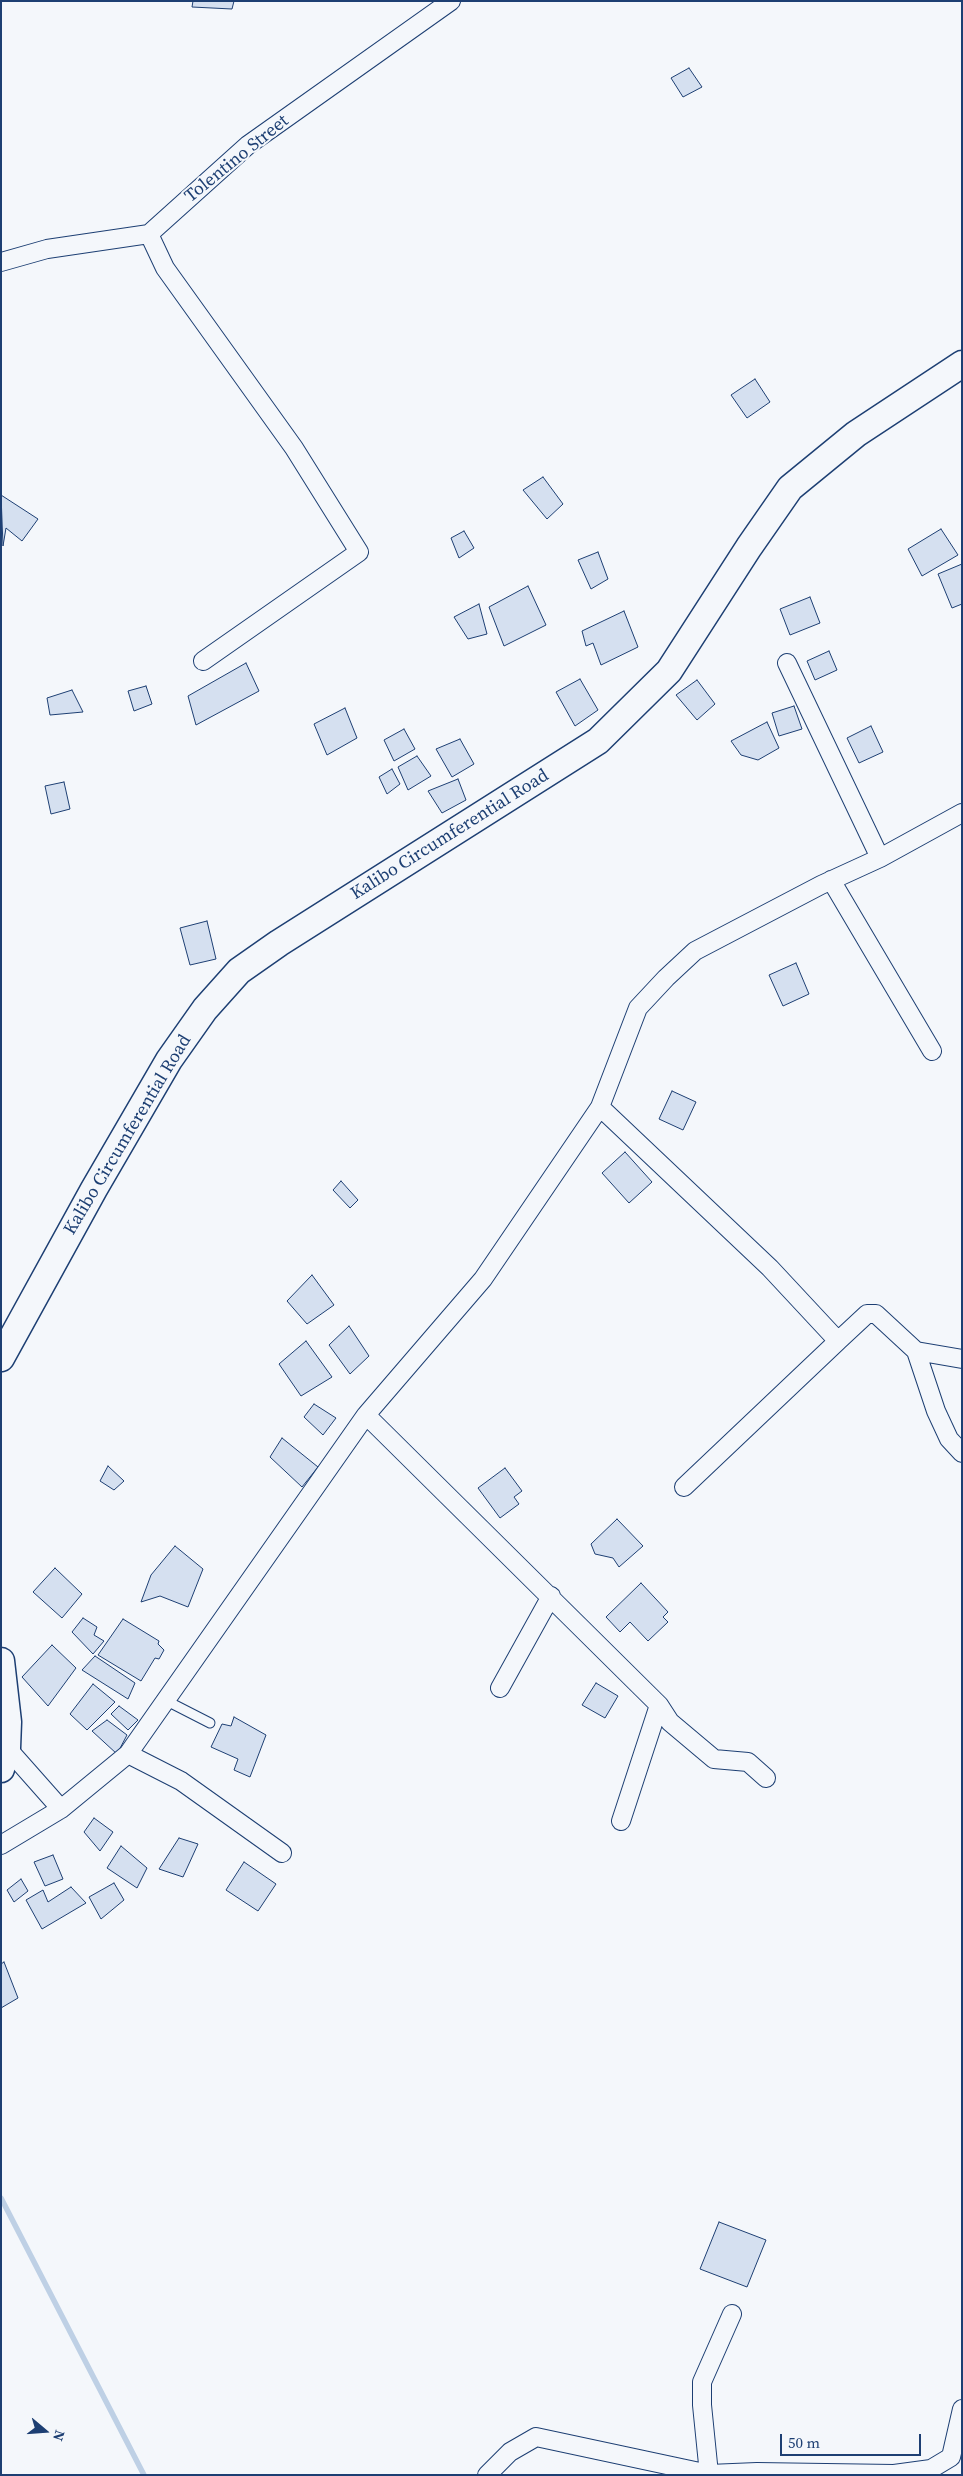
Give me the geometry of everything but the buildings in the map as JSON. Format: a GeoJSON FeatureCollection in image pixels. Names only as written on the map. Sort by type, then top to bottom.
{"type":"FeatureCollection","features":[{"type":"Feature","properties":{"kind":"main road","name":"Kalibo Circumferential Road"},"geometry":{"type":"LineString","coordinates":[[1,1358],[94,1189],[169,1060],[205,1009],[240,971],[279,943],[598,741],[670,671],[749,547],[790,488],[856,434],[962,364]]}},
{"type":"Feature","properties":{"kind":"main road"},"geometry":{"type":"LineString","coordinates":[[1,1661],[8,1722],[4,1758]]}},
{"type":"Feature","properties":{"kind":"street","name":"Tolentino Street"},"geometry":{"type":"LineString","coordinates":[[149,234],[248,145],[451,1]]}},
{"type":"Feature","properties":{"kind":"street"},"geometry":{"type":"LineString","coordinates":[[1,262],[47,249],[149,234],[165,268],[294,448],[359,552],[203,661]]}},
{"type":"Feature","properties":{"kind":"street"},"geometry":{"type":"LineString","coordinates":[[787,663],[880,858]]}},
{"type":"Feature","properties":{"kind":"street"},"geometry":{"type":"LineString","coordinates":[[1,1844],[61,1809],[128,1754],[366,1415],[483,1279],[600,1107],[638,1008],[695,951],[831,880],[880,858],[962,813]]}},
{"type":"Feature","properties":{"kind":"street"},"geometry":{"type":"LineString","coordinates":[[831,880],[932,1051]]}},
{"type":"Feature","properties":{"kind":"street"},"geometry":{"type":"LineString","coordinates":[[600,1107],[770,1268],[838,1341]]}},
{"type":"Feature","properties":{"kind":"street"},"geometry":{"type":"LineString","coordinates":[[684,1487],[867,1314],[876,1314],[916,1351],[936,1411],[949,1439],[962,1453]]}},
{"type":"Feature","properties":{"kind":"street"},"geometry":{"type":"LineString","coordinates":[[916,1351],[962,1359]]}},
{"type":"Feature","properties":{"kind":"street"},"geometry":{"type":"LineString","coordinates":[[366,1415],[659,1705],[670,1722],[714,1759],[748,1762],[766,1778]]}},
{"type":"Feature","properties":{"kind":"street"},"geometry":{"type":"LineString","coordinates":[[500,1688],[551,1596]]}},
{"type":"Feature","properties":{"kind":"street"},"geometry":{"type":"LineString","coordinates":[[622,1821],[659,1705]]}},
{"type":"Feature","properties":{"kind":"street"},"geometry":{"type":"LineString","coordinates":[[128,1754],[181,1782],[282,1853]]}},
{"type":"Feature","properties":{"kind":"street"},"geometry":{"type":"LineString","coordinates":[[4,1758],[61,1809]]}},
{"type":"Feature","properties":{"kind":"street"},"geometry":{"type":"LineString","coordinates":[[709,2474],[702,2405],[702,2382],[732,2314]]}},
{"type":"Feature","properties":{"kind":"street"},"geometry":{"type":"LineString","coordinates":[[487,2475],[510,2452],[536,2437],[709,2474],[757,2472],[894,2474],[931,2469],[951,2457],[962,2409]]}},
{"type":"Feature","properties":{"kind":"lane"},"geometry":{"type":"LineString","coordinates":[[165,1700],[210,1723]]}},
{"type":"Feature","properties":{"kind":"waterway"},"geometry":{"type":"LineString","coordinates":[[1,2198],[144,2475]]}}]}
